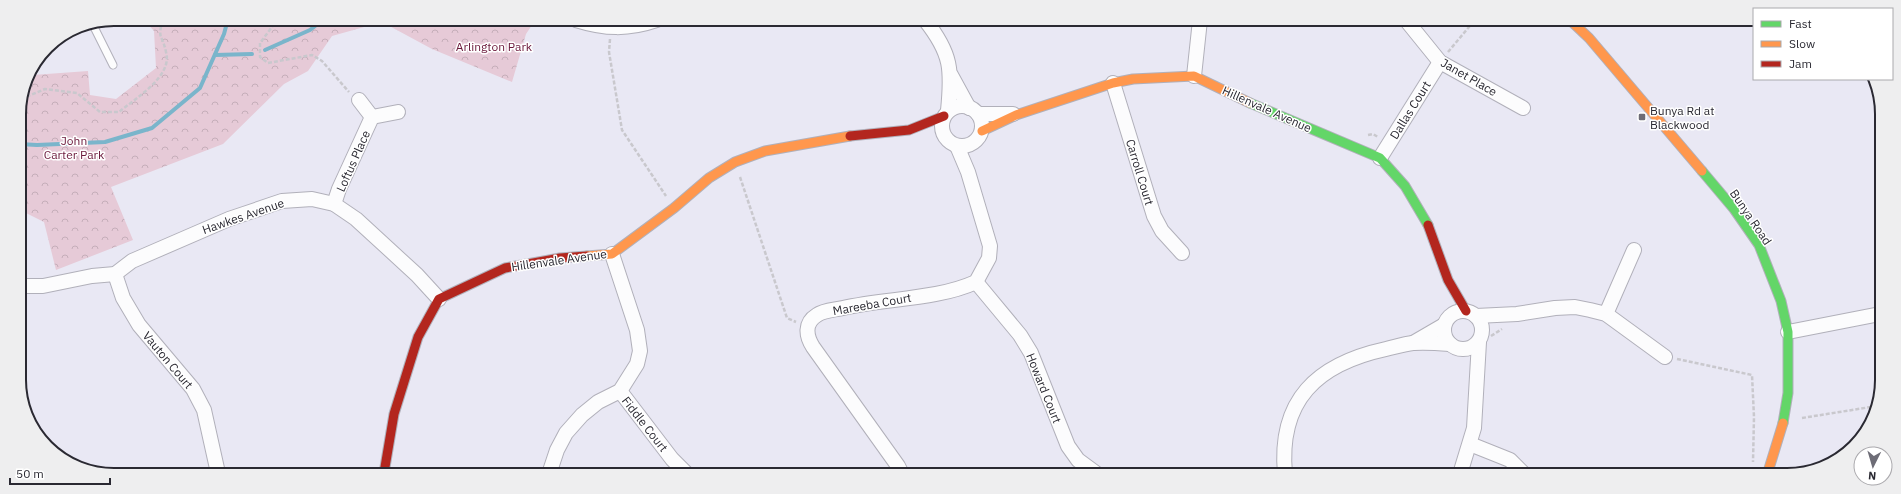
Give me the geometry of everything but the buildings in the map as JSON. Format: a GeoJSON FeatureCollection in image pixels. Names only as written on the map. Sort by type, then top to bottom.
{"type":"FeatureCollection","features":[{"type":"Feature","properties":{"kind":"street"},"geometry":{"type":"LineString","coordinates":[[603,26],[626,28],[634,26]]}},
{"type":"Feature","properties":{"kind":"street"},"geometry":{"type":"LineString","coordinates":[[930,26],[937,35],[947,57],[951,75],[982,125],[982,131],[978,139],[972,144],[957,146]]}},
{"type":"Feature","properties":{"kind":"street"},"geometry":{"type":"LineString","coordinates":[[1194,76],[1199,26]]}},
{"type":"Feature","properties":{"kind":"street","name":"Janet Place"},"geometry":{"type":"LineString","coordinates":[[1411,26],[1440,62],[1523,108]]}},
{"type":"Feature","properties":{"kind":"street","name":"Bunya Road"},"geometry":{"type":"LineString","coordinates":[[1576,26],[1603,54],[1734,209],[1759,245],[1781,301],[1788,332],[1788,394],[1785,418],[1769,468]]}},
{"type":"Feature","properties":{"kind":"street","name":"Dallas Court"},"geometry":{"type":"LineString","coordinates":[[1380,158],[1440,62]]}},
{"type":"Feature","properties":{"kind":"street"},"geometry":{"type":"LineString","coordinates":[[951,75],[946,114],[941,127],[944,137],[957,146],[968,172],[990,246],[989,258],[976,282]]}},
{"type":"Feature","properties":{"kind":"street","name":"Hillenvale Avenue"},"geometry":{"type":"LineString","coordinates":[[982,131],[1016,114],[1113,83],[1133,79],[1194,76],[1266,110],[1380,158],[1405,186],[1426,219],[1448,280],[1471,313]]}},
{"type":"Feature","properties":{"kind":"street","name":"Carroll Court"},"geometry":{"type":"LineString","coordinates":[[1113,83],[1154,216],[1162,230],[1182,253]]}},
{"type":"Feature","properties":{"kind":"street","name":"Loftus Place"},"geometry":{"type":"LineString","coordinates":[[358,100],[372,117]]}},
{"type":"Feature","properties":{"kind":"street"},"geometry":{"type":"LineString","coordinates":[[946,114],[955,107],[973,111]]}},
{"type":"Feature","properties":{"kind":"street","name":"Hillenvale Avenue"},"geometry":{"type":"LineString","coordinates":[[973,111],[1016,114]]}},
{"type":"Feature","properties":{"kind":"street","name":"Loftus Place"},"geometry":{"type":"LineString","coordinates":[[372,117],[398,112]]}},
{"type":"Feature","properties":{"kind":"street","name":"Hillenvale Avenue"},"geometry":{"type":"LineString","coordinates":[[909,130],[946,114]]}},
{"type":"Feature","properties":{"kind":"street","name":"Loftus Place"},"geometry":{"type":"LineString","coordinates":[[334,204],[339,189],[372,117]]}},
{"type":"Feature","properties":{"kind":"street","name":"Hillenvale Avenue"},"geometry":{"type":"LineString","coordinates":[[439,299],[487,275],[505,268],[560,258],[612,254],[674,208],[709,178],[735,162],[765,151],[833,138],[909,130],[944,137]]}},
{"type":"Feature","properties":{"kind":"street"},"geometry":{"type":"LineString","coordinates":[[968,172],[972,144]]}},
{"type":"Feature","properties":{"kind":"street","name":"Hawkes Avenue"},"geometry":{"type":"LineString","coordinates":[[115,274],[132,261],[175,241],[229,219],[282,201],[312,199],[334,204],[356,219],[417,275],[439,299]]}},
{"type":"Feature","properties":{"kind":"street"},"geometry":{"type":"LineString","coordinates":[[1606,314],[1634,250]]}},
{"type":"Feature","properties":{"kind":"street"},"geometry":{"type":"LineString","coordinates":[[551,468],[557,450],[566,433],[598,402],[620,391],[637,364],[640,351],[637,330],[612,254]]}},
{"type":"Feature","properties":{"kind":"street"},"geometry":{"type":"LineString","coordinates":[[26,286],[43,286],[92,276],[115,274]]}},
{"type":"Feature","properties":{"kind":"street","name":"Vauton Court"},"geometry":{"type":"LineString","coordinates":[[115,274],[123,298],[139,325],[193,389],[204,410],[217,468]]}},
{"type":"Feature","properties":{"kind":"street","name":"Hillenvale Avenue"},"geometry":{"type":"LineString","coordinates":[[1446,322],[1448,280]]}},
{"type":"Feature","properties":{"kind":"street","name":"Mareeba Court"},"geometry":{"type":"LineString","coordinates":[[807,328],[812,319],[824,312],[855,305],[948,292],[976,282]]}},
{"type":"Feature","properties":{"kind":"street","name":"Howard Court"},"geometry":{"type":"LineString","coordinates":[[976,282],[1026,344],[1068,446],[1078,460],[1089,468]]}},
{"type":"Feature","properties":{"kind":"street"},"geometry":{"type":"LineString","coordinates":[[385,468],[394,414],[418,337],[439,299]]}},
{"type":"Feature","properties":{"kind":"street"},"geometry":{"type":"LineString","coordinates":[[1413,343],[1446,322],[1455,312],[1511,317],[1536,310],[1575,307],[1606,314],[1665,357]]}},
{"type":"Feature","properties":{"kind":"street"},"geometry":{"type":"LineString","coordinates":[[1462,468],[1474,428],[1476,387],[1484,338],[1482,326],[1471,313]]}},
{"type":"Feature","properties":{"kind":"street"},"geometry":{"type":"LineString","coordinates":[[1788,332],[1875,315]]}},
{"type":"Feature","properties":{"kind":"street"},"geometry":{"type":"LineString","coordinates":[[1446,322],[1445,335],[1450,344],[1454,347],[1463,349],[1469,348],[1484,338],[1511,317]]}},
{"type":"Feature","properties":{"kind":"street"},"geometry":{"type":"LineString","coordinates":[[807,328],[808,336],[813,347],[899,468]]}},
{"type":"Feature","properties":{"kind":"street"},"geometry":{"type":"LineString","coordinates":[[1285,468],[1284,442],[1286,432],[1297,404],[1310,386],[1330,370],[1354,357],[1413,343],[1450,344]]}},
{"type":"Feature","properties":{"kind":"street"},"geometry":{"type":"LineString","coordinates":[[1463,349],[1476,387]]}},
{"type":"Feature","properties":{"kind":"street","name":"Fiddle Court"},"geometry":{"type":"LineString","coordinates":[[620,391],[672,459],[681,468]]}},
{"type":"Feature","properties":{"kind":"street"},"geometry":{"type":"LineString","coordinates":[[1470,444],[1510,460],[1519,468]]}},
{"type":"Feature","properties":{"kind":"lane"},"geometry":{"type":"LineString","coordinates":[[95,29],[113,65]]}},
{"type":"Feature","properties":{"kind":"path"},"geometry":{"type":"LineString","coordinates":[[28,96],[45,89],[77,93],[100,112],[119,112],[163,74],[168,64],[166,52],[159,34],[161,26]]}},
{"type":"Feature","properties":{"kind":"path"},"geometry":{"type":"LineString","coordinates":[[273,26],[260,43],[260,57],[268,63],[312,55],[322,61],[352,96],[358,100]]}},
{"type":"Feature","properties":{"kind":"path"},"geometry":{"type":"LineString","coordinates":[[1440,62],[1469,26]]}},
{"type":"Feature","properties":{"kind":"path"},"geometry":{"type":"LineString","coordinates":[[610,27],[609,52],[622,130],[674,208]]}},
{"type":"Feature","properties":{"kind":"path"},"geometry":{"type":"LineString","coordinates":[[1366,136],[1373,134],[1389,143]]}},
{"type":"Feature","properties":{"kind":"path"},"geometry":{"type":"LineString","coordinates":[[735,162],[786,318],[807,328]]}},
{"type":"Feature","properties":{"kind":"path"},"geometry":{"type":"LineString","coordinates":[[1484,338],[1506,326],[1511,317]]}},
{"type":"Feature","properties":{"kind":"path"},"geometry":{"type":"LineString","coordinates":[[1665,357],[1752,375],[1754,416],[1752,468]]}},
{"type":"Feature","properties":{"kind":"path"},"geometry":{"type":"LineString","coordinates":[[1802,418],[1870,407]]}},
{"type":"Feature","properties":{"kind":"green space","name":"John Carter Park"},"geometry":{"type":"Polygon","coordinates":[[[150,26],[368,26],[332,36],[308,71],[284,84],[223,144],[111,187],[133,240],[56,270],[44,222],[26,213],[26,109],[29,92],[35,75],[88,71],[90,95],[116,99],[156,68],[154,31],[150,26]]]}},
{"type":"Feature","properties":{"kind":"green space","name":"John Carter Park"},"geometry":{"type":"Polygon","coordinates":[[[389,26],[531,26],[526,34],[512,82],[432,49],[389,26]]]}},
{"type":"Feature","properties":{"kind":"waterway"},"geometry":{"type":"LineString","coordinates":[[26,144],[105,142],[152,128],[200,88],[226,26]]}},
{"type":"Feature","properties":{"kind":"waterway"},"geometry":{"type":"LineString","coordinates":[[265,50],[310,30],[315,26]]}},
{"type":"Feature","properties":{"kind":"waterway"},"geometry":{"type":"LineString","coordinates":[[215,55],[252,54]]}},
{"type":"Feature","properties":{"kind":"traffic: fast"},"geometry":{"type":"LineString","coordinates":[[1250,103],[1380,158],[1405,186],[1428,225]]}},
{"type":"Feature","properties":{"kind":"traffic: fast"},"geometry":{"type":"LineString","coordinates":[[1702,171],[1734,209],[1759,245],[1781,301],[1788,332],[1788,393],[1783,423]]}},
{"type":"Feature","properties":{"kind":"traffic: slow"},"geometry":{"type":"LineString","coordinates":[[1576,26],[1589,38],[1702,171]]}},
{"type":"Feature","properties":{"kind":"traffic: slow"},"geometry":{"type":"LineString","coordinates":[[982,131],[1016,115],[1113,83],[1133,79],[1194,76],[1250,103]]}},
{"type":"Feature","properties":{"kind":"traffic: slow"},"geometry":{"type":"LineString","coordinates":[[587,256],[612,254],[674,208],[709,178],[735,162],[765,151],[850,136]]}},
{"type":"Feature","properties":{"kind":"traffic: slow"},"geometry":{"type":"LineString","coordinates":[[1769,468],[1783,423]]}},
{"type":"Feature","properties":{"kind":"traffic: jam"},"geometry":{"type":"LineString","coordinates":[[850,136],[909,130],[944,116]]}},
{"type":"Feature","properties":{"kind":"traffic: jam"},"geometry":{"type":"LineString","coordinates":[[1428,225],[1448,280],[1466,311]]}},
{"type":"Feature","properties":{"kind":"traffic: jam"},"geometry":{"type":"LineString","coordinates":[[385,468],[394,414],[418,337],[439,299],[505,268],[560,258],[587,256]]}},
{"type":"Feature","properties":{"kind":"place","name":"Bunya Rd at Blackwood"},"geometry":{"type":"Point","coordinates":[1642,117]}},
{"type":"Feature","properties":{"kind":"park label","name":"Arlington Park"},"geometry":{"type":"Point","coordinates":[494,46]}}]}
